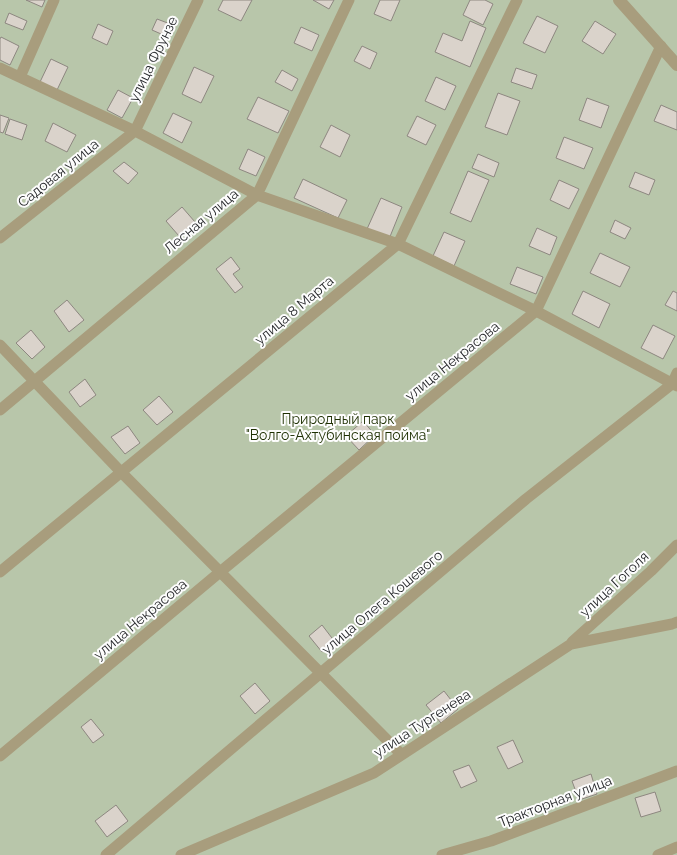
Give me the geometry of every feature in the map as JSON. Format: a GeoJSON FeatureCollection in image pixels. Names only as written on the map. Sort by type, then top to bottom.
{"type":"FeatureCollection","features":[{"type":"Feature","properties":{"kind":"street"},"geometry":{"type":"LineString","coordinates":[[20,77],[54,0]]}},
{"type":"Feature","properties":{"kind":"street","name":"улица Фрунзе"},"geometry":{"type":"LineString","coordinates":[[135,131],[198,0]]}},
{"type":"Feature","properties":{"kind":"street","name":"Лесная улица"},"geometry":{"type":"LineString","coordinates":[[0,410],[257,195],[349,0]]}},
{"type":"Feature","properties":{"kind":"street","name":"улица 8 Марта"},"geometry":{"type":"LineString","coordinates":[[0,572],[398,244],[517,0]]}},
{"type":"Feature","properties":{"kind":"street"},"geometry":{"type":"LineString","coordinates":[[619,0],[677,65]]}},
{"type":"Feature","properties":{"kind":"street","name":"улица Некрасова"},"geometry":{"type":"LineString","coordinates":[[0,756],[536,311],[661,46]]}},
{"type":"Feature","properties":{"kind":"street"},"geometry":{"type":"LineString","coordinates":[[0,68],[135,131],[257,195],[398,244],[675,381]]}},
{"type":"Feature","properties":{"kind":"street","name":"Садовая улица"},"geometry":{"type":"LineString","coordinates":[[0,238],[135,131]]}},
{"type":"Feature","properties":{"kind":"street"},"geometry":{"type":"LineString","coordinates":[[0,345],[121,472],[401,754]]}},
{"type":"Feature","properties":{"kind":"street","name":"улица Олега Кошевого"},"geometry":{"type":"LineString","coordinates":[[106,855],[526,499],[675,381]]}},
{"type":"Feature","properties":{"kind":"street","name":"улица Гоголя"},"geometry":{"type":"LineString","coordinates":[[571,644],[651,572],[677,545]]}},
{"type":"Feature","properties":{"kind":"street","name":"улица Тургенева"},"geometry":{"type":"LineString","coordinates":[[181,855],[374,772],[571,644],[677,622]]}},
{"type":"Feature","properties":{"kind":"street","name":"Тракторная улица"},"geometry":{"type":"LineString","coordinates":[[442,855],[491,841],[677,770]]}},
{"type":"Feature","properties":{"kind":"street"},"geometry":{"type":"LineString","coordinates":[[658,855],[677,847]]}},
{"type":"Feature","properties":{"kind":"green space","name":"Природный парк \"Волго-Ахтубинская пойма\""},"geometry":{"type":"Polygon","coordinates":[[[0,0],[677,0],[677,855],[0,855],[0,0]]]}},
{"type":"Feature","properties":{"kind":"building"},"geometry":{"type":"Polygon","coordinates":[[[26,0],[45,0],[42,7],[26,0]]]}},
{"type":"Feature","properties":{"kind":"building"},"geometry":{"type":"Polygon","coordinates":[[[223,0],[252,0],[241,21],[218,10],[223,0]]]}},
{"type":"Feature","properties":{"kind":"building"},"geometry":{"type":"Polygon","coordinates":[[[313,0],[334,0],[329,9],[313,0]]]}},
{"type":"Feature","properties":{"kind":"building"},"geometry":{"type":"Polygon","coordinates":[[[380,0],[400,0],[391,21],[374,14],[380,0]]]}},
{"type":"Feature","properties":{"kind":"building"},"geometry":{"type":"Polygon","coordinates":[[[470,0],[485,0],[493,4],[483,25],[463,15],[470,0]]]}},
{"type":"Feature","properties":{"kind":"building"},"geometry":{"type":"Polygon","coordinates":[[[9,13],[27,21],[23,30],[5,23],[9,13]]]}},
{"type":"Feature","properties":{"kind":"building"},"geometry":{"type":"Polygon","coordinates":[[[537,16],[558,26],[545,53],[523,43],[537,16]]]}},
{"type":"Feature","properties":{"kind":"building"},"geometry":{"type":"Polygon","coordinates":[[[157,19],[173,25],[168,37],[152,30],[157,19]]]}},
{"type":"Feature","properties":{"kind":"building"},"geometry":{"type":"Polygon","coordinates":[[[470,21],[486,28],[470,67],[435,52],[443,33],[462,41],[470,21]]]}},
{"type":"Feature","properties":{"kind":"building"},"geometry":{"type":"Polygon","coordinates":[[[595,21],[616,34],[603,54],[582,41],[595,21]]]}},
{"type":"Feature","properties":{"kind":"building"},"geometry":{"type":"Polygon","coordinates":[[[98,24],[113,31],[107,45],[92,38],[98,24]]]}},
{"type":"Feature","properties":{"kind":"building"},"geometry":{"type":"Polygon","coordinates":[[[301,27],[319,35],[312,51],[294,43],[301,27]]]}},
{"type":"Feature","properties":{"kind":"building"},"geometry":{"type":"Polygon","coordinates":[[[1,37],[19,46],[10,65],[0,60],[1,37]]]}},
{"type":"Feature","properties":{"kind":"building"},"geometry":{"type":"Polygon","coordinates":[[[362,46],[377,53],[370,69],[354,61],[362,46]]]}},
{"type":"Feature","properties":{"kind":"building"},"geometry":{"type":"Polygon","coordinates":[[[51,59],[68,67],[57,90],[40,82],[51,59]]]}},
{"type":"Feature","properties":{"kind":"building"},"geometry":{"type":"Polygon","coordinates":[[[194,67],[214,76],[201,103],[182,94],[194,67]]]}},
{"type":"Feature","properties":{"kind":"building"},"geometry":{"type":"Polygon","coordinates":[[[516,68],[537,75],[532,89],[511,82],[516,68]]]}},
{"type":"Feature","properties":{"kind":"building"},"geometry":{"type":"Polygon","coordinates":[[[282,70],[298,79],[292,91],[275,82],[282,70]]]}},
{"type":"Feature","properties":{"kind":"building"},"geometry":{"type":"Polygon","coordinates":[[[436,77],[456,86],[445,110],[425,101],[436,77]]]}},
{"type":"Feature","properties":{"kind":"building"},"geometry":{"type":"Polygon","coordinates":[[[118,90],[133,98],[122,118],[107,110],[118,90]]]}},
{"type":"Feature","properties":{"kind":"building"},"geometry":{"type":"Polygon","coordinates":[[[498,93],[520,101],[507,135],[485,127],[498,93]]]}},
{"type":"Feature","properties":{"kind":"building"},"geometry":{"type":"Polygon","coordinates":[[[258,97],[289,111],[278,133],[247,119],[258,97]]]}},
{"type":"Feature","properties":{"kind":"building"},"geometry":{"type":"Polygon","coordinates":[[[587,98],[609,106],[601,128],[579,120],[587,98]]]}},
{"type":"Feature","properties":{"kind":"building"},"geometry":{"type":"Polygon","coordinates":[[[661,105],[677,112],[677,130],[654,121],[661,105]]]}},
{"type":"Feature","properties":{"kind":"building"},"geometry":{"type":"Polygon","coordinates":[[[173,113],[192,122],[182,143],[163,133],[173,113]]]}},
{"type":"Feature","properties":{"kind":"building"},"geometry":{"type":"Polygon","coordinates":[[[0,115],[9,118],[3,133],[0,132],[0,115]]]}},
{"type":"Feature","properties":{"kind":"building"},"geometry":{"type":"Polygon","coordinates":[[[417,116],[436,125],[426,145],[407,136],[417,116]]]}},
{"type":"Feature","properties":{"kind":"building"},"geometry":{"type":"Polygon","coordinates":[[[10,119],[27,125],[22,140],[5,134],[10,119]]]}},
{"type":"Feature","properties":{"kind":"building"},"geometry":{"type":"Polygon","coordinates":[[[53,123],[76,135],[67,152],[45,141],[53,123]]]}},
{"type":"Feature","properties":{"kind":"building"},"geometry":{"type":"Polygon","coordinates":[[[331,125],[350,135],[340,157],[320,147],[331,125]]]}},
{"type":"Feature","properties":{"kind":"building"},"geometry":{"type":"Polygon","coordinates":[[[564,137],[593,148],[584,169],[556,158],[564,137]]]}},
{"type":"Feature","properties":{"kind":"building"},"geometry":{"type":"Polygon","coordinates":[[[248,149],[265,157],[256,176],[239,169],[248,149]]]}},
{"type":"Feature","properties":{"kind":"building"},"geometry":{"type":"Polygon","coordinates":[[[478,154],[499,163],[494,177],[472,168],[478,154]]]}},
{"type":"Feature","properties":{"kind":"building"},"geometry":{"type":"Polygon","coordinates":[[[124,162],[138,173],[128,184],[113,171],[124,162]]]}},
{"type":"Feature","properties":{"kind":"building"},"geometry":{"type":"Polygon","coordinates":[[[468,171],[489,180],[471,222],[450,213],[468,171]]]}},
{"type":"Feature","properties":{"kind":"building"},"geometry":{"type":"Polygon","coordinates":[[[635,172],[655,180],[649,195],[629,187],[635,172]]]}},
{"type":"Feature","properties":{"kind":"building"},"geometry":{"type":"Polygon","coordinates":[[[303,179],[347,200],[338,218],[294,198],[303,179]]]}},
{"type":"Feature","properties":{"kind":"building"},"geometry":{"type":"Polygon","coordinates":[[[559,180],[579,189],[569,209],[550,200],[559,180]]]}},
{"type":"Feature","properties":{"kind":"building"},"geometry":{"type":"Polygon","coordinates":[[[381,198],[402,207],[389,239],[367,229],[381,198]]]}},
{"type":"Feature","properties":{"kind":"building"},"geometry":{"type":"Polygon","coordinates":[[[182,207],[195,222],[179,236],[166,221],[182,207]]]}},
{"type":"Feature","properties":{"kind":"building"},"geometry":{"type":"Polygon","coordinates":[[[615,220],[631,228],[625,239],[610,232],[615,220]]]}},
{"type":"Feature","properties":{"kind":"building"},"geometry":{"type":"Polygon","coordinates":[[[537,228],[557,237],[550,255],[529,246],[537,228]]]}},
{"type":"Feature","properties":{"kind":"building"},"geometry":{"type":"Polygon","coordinates":[[[444,232],[465,241],[454,266],[433,256],[444,232]]]}},
{"type":"Feature","properties":{"kind":"building"},"geometry":{"type":"Polygon","coordinates":[[[600,253],[630,267],[620,287],[590,273],[600,253]]]}},
{"type":"Feature","properties":{"kind":"building"},"geometry":{"type":"Polygon","coordinates":[[[231,257],[240,269],[233,274],[243,287],[235,293],[216,269],[231,257]]]}},
{"type":"Feature","properties":{"kind":"building"},"geometry":{"type":"Polygon","coordinates":[[[517,267],[543,277],[536,294],[510,284],[517,267]]]}},
{"type":"Feature","properties":{"kind":"building"},"geometry":{"type":"Polygon","coordinates":[[[583,291],[610,304],[599,328],[572,314],[583,291]]]}},
{"type":"Feature","properties":{"kind":"building"},"geometry":{"type":"Polygon","coordinates":[[[673,291],[677,293],[677,311],[665,305],[673,291]]]}},
{"type":"Feature","properties":{"kind":"building"},"geometry":{"type":"Polygon","coordinates":[[[67,300],[84,320],[69,332],[54,311],[67,300]]]}},
{"type":"Feature","properties":{"kind":"building"},"geometry":{"type":"Polygon","coordinates":[[[653,325],[675,336],[663,359],[641,348],[653,325]]]}},
{"type":"Feature","properties":{"kind":"building"},"geometry":{"type":"Polygon","coordinates":[[[31,330],[45,347],[32,359],[16,343],[31,330]]]}},
{"type":"Feature","properties":{"kind":"building"},"geometry":{"type":"Polygon","coordinates":[[[85,379],[96,395],[80,407],[69,392],[85,379]]]}},
{"type":"Feature","properties":{"kind":"building"},"geometry":{"type":"Polygon","coordinates":[[[159,396],[173,412],[157,425],[143,410],[159,396]]]}},
{"type":"Feature","properties":{"kind":"building"},"geometry":{"type":"Polygon","coordinates":[[[363,421],[375,435],[359,450],[346,436],[363,421]]]}},
{"type":"Feature","properties":{"kind":"building"},"geometry":{"type":"Polygon","coordinates":[[[128,426],[140,443],[125,454],[111,437],[128,426]]]}},
{"type":"Feature","properties":{"kind":"building"},"geometry":{"type":"Polygon","coordinates":[[[322,625],[335,642],[322,652],[309,636],[322,625]]]}},
{"type":"Feature","properties":{"kind":"building"},"geometry":{"type":"Polygon","coordinates":[[[255,683],[270,701],[255,714],[240,696],[255,683]]]}},
{"type":"Feature","properties":{"kind":"building"},"geometry":{"type":"Polygon","coordinates":[[[444,691],[458,709],[441,723],[426,705],[444,691]]]}},
{"type":"Feature","properties":{"kind":"building"},"geometry":{"type":"Polygon","coordinates":[[[91,719],[104,735],[93,743],[81,727],[91,719]]]}},
{"type":"Feature","properties":{"kind":"building"},"geometry":{"type":"Polygon","coordinates":[[[513,740],[523,762],[508,769],[497,747],[513,740]]]}},
{"type":"Feature","properties":{"kind":"building"},"geometry":{"type":"Polygon","coordinates":[[[469,765],[477,781],[461,788],[453,771],[469,765]]]}},
{"type":"Feature","properties":{"kind":"building"},"geometry":{"type":"Polygon","coordinates":[[[591,774],[597,794],[579,800],[572,781],[591,774]]]}},
{"type":"Feature","properties":{"kind":"building"},"geometry":{"type":"Polygon","coordinates":[[[655,792],[661,811],[641,817],[635,798],[655,792]]]}},
{"type":"Feature","properties":{"kind":"building"},"geometry":{"type":"Polygon","coordinates":[[[116,805],[128,821],[107,837],[95,821],[116,805]]]}}]}
